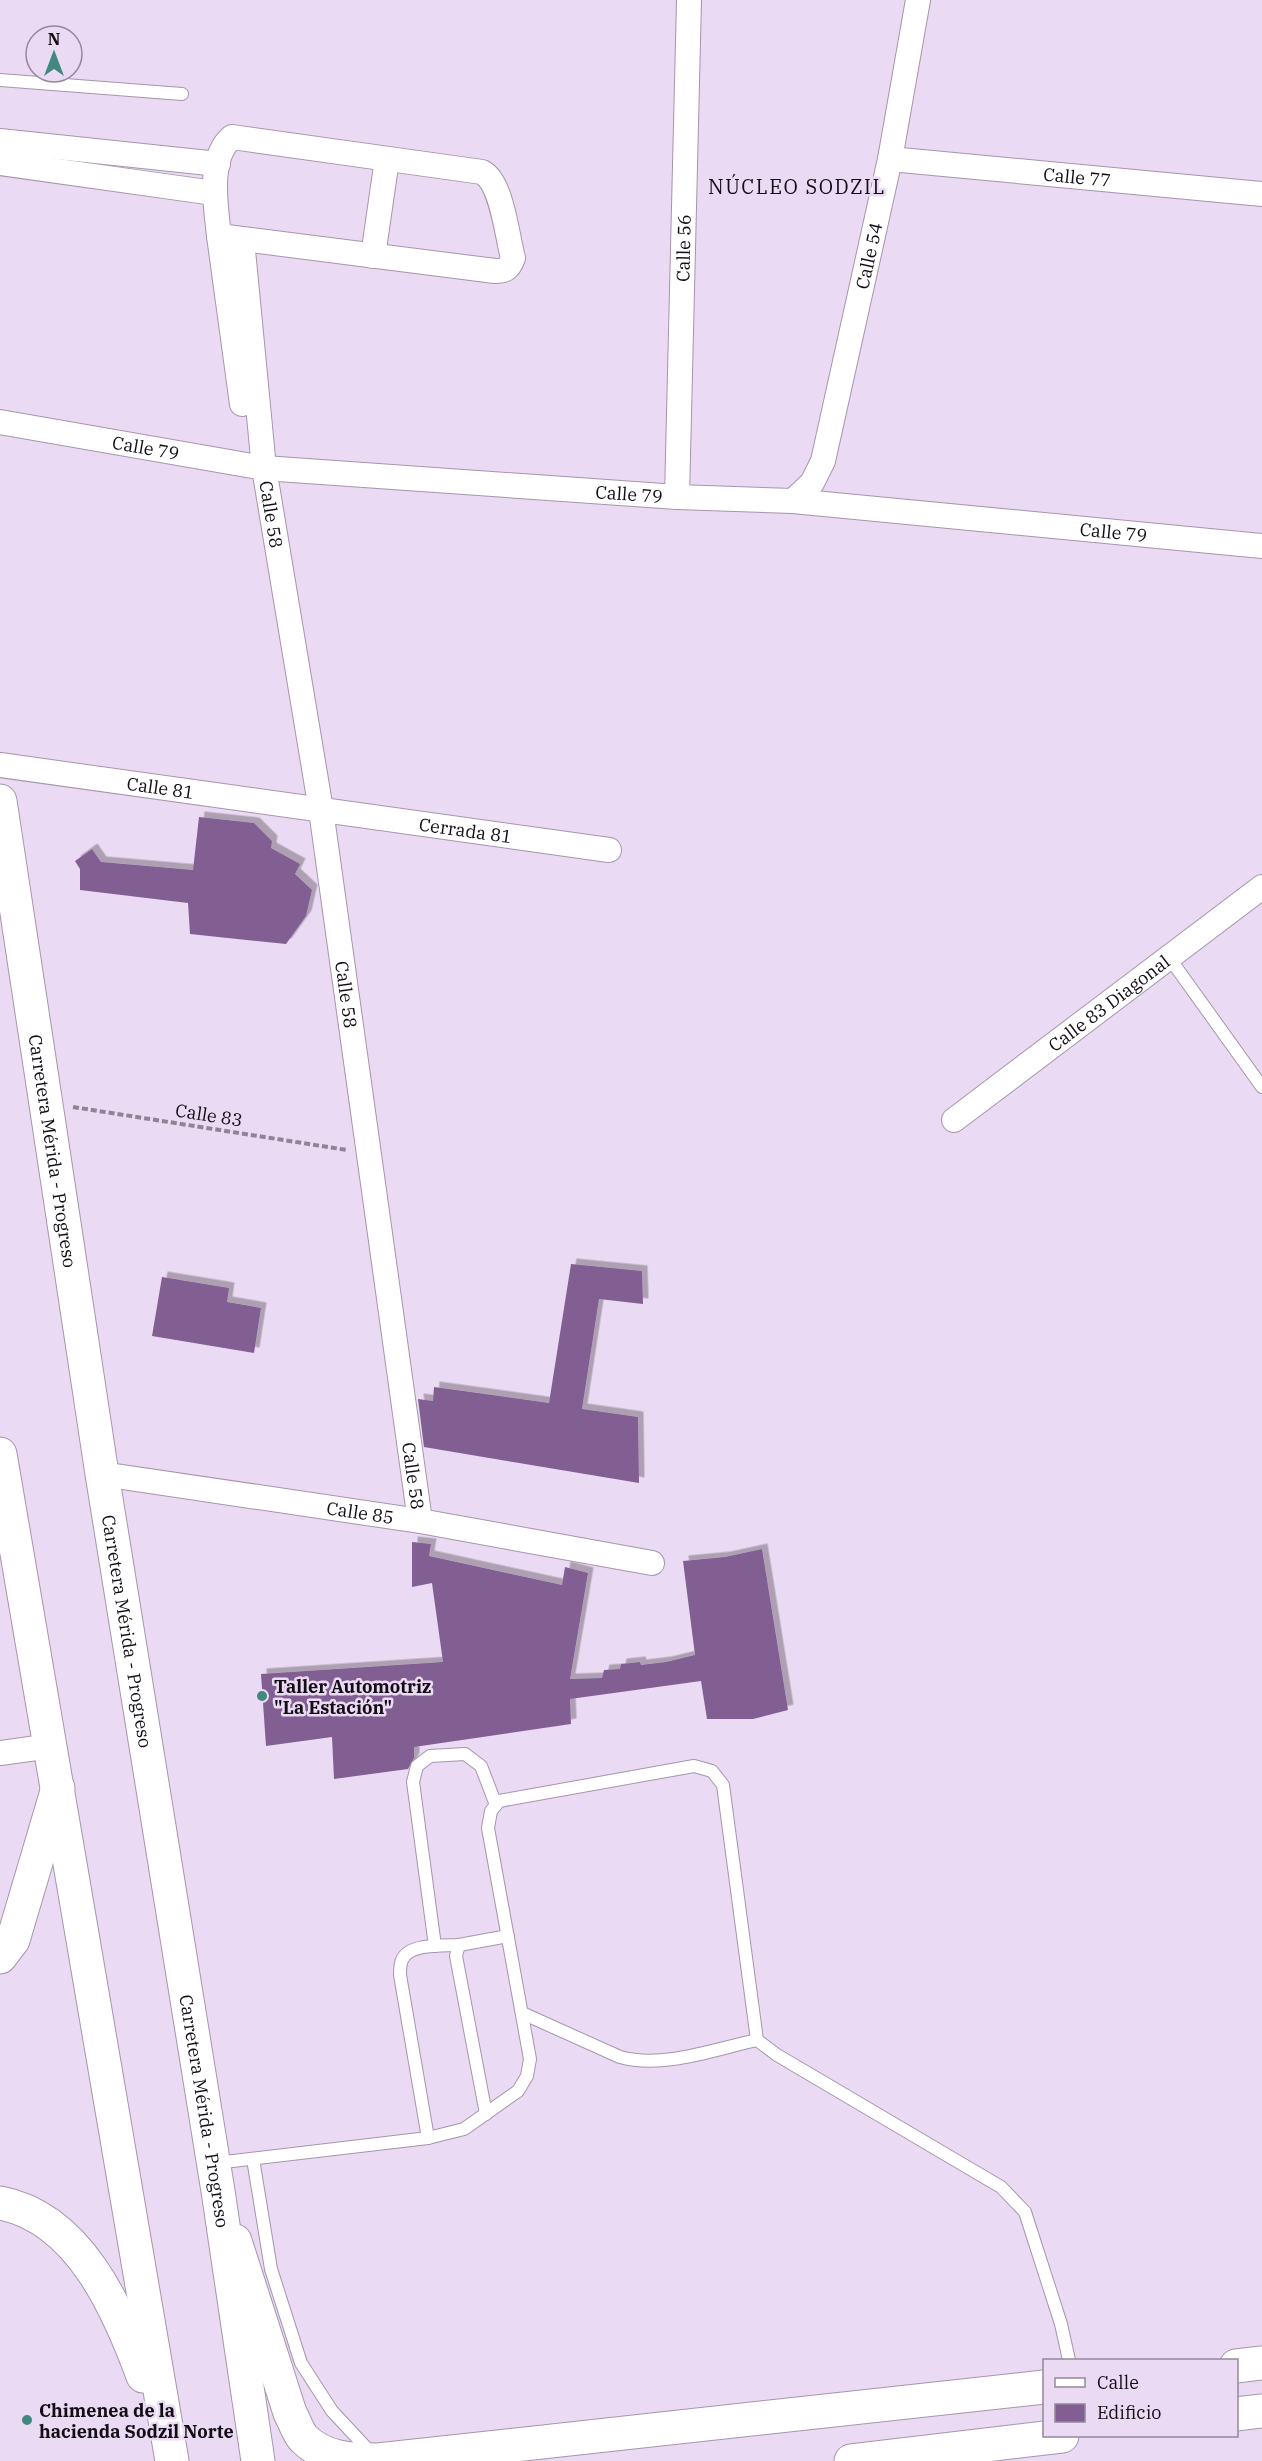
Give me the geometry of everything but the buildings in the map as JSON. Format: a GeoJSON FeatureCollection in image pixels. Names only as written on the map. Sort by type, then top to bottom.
{"type":"FeatureCollection","features":[{"type":"Feature","properties":{"kind":"main road","name":"Carretera Mérida - Progreso"},"geometry":{"type":"LineString","coordinates":[[0,801],[102,1474],[216,2177],[258,2461]]}},
{"type":"Feature","properties":{"kind":"main road"},"geometry":{"type":"LineString","coordinates":[[0,1459],[51,1746],[171,2458]]}},
{"type":"Feature","properties":{"kind":"main road"},"geometry":{"type":"LineString","coordinates":[[0,1957],[13,1940],[58,1788]]}},
{"type":"Feature","properties":{"kind":"main road"},"geometry":{"type":"LineString","coordinates":[[216,2177],[290,2413],[303,2438],[329,2455],[352,2460],[378,2460],[1043,2387]]}},
{"type":"Feature","properties":{"kind":"main road"},"geometry":{"type":"LineString","coordinates":[[0,2203],[40,2218],[58,2230],[78,2251],[98,2279],[131,2342],[171,2458]]}},
{"type":"Feature","properties":{"kind":"main road"},"geometry":{"type":"LineString","coordinates":[[1238,2366],[1262,2363]]}},
{"type":"Feature","properties":{"kind":"main road"},"geometry":{"type":"LineString","coordinates":[[1238,2414],[1262,2411]]}},
{"type":"Feature","properties":{"kind":"main road"},"geometry":{"type":"LineString","coordinates":[[851,2461],[1054,2437]]}},
{"type":"Feature","properties":{"kind":"street","name":"Calle 56"},"geometry":{"type":"LineString","coordinates":[[677,497],[689,0]]}},
{"type":"Feature","properties":{"kind":"street","name":"Calle 54"},"geometry":{"type":"LineString","coordinates":[[793,501],[812,483],[823,461],[890,159],[918,0]]}},
{"type":"Feature","properties":{"kind":"street","name":"Calle 58"},"geometry":{"type":"LineString","coordinates":[[387,159],[232,137],[224,144],[218,164],[214,193],[230,238],[257,467],[321,810],[420,1521]]}},
{"type":"Feature","properties":{"kind":"street"},"geometry":{"type":"LineString","coordinates":[[0,141],[218,164]]}},
{"type":"Feature","properties":{"kind":"street"},"geometry":{"type":"LineString","coordinates":[[230,238],[373,256],[495,271],[504,271],[510,266],[513,258],[496,187],[489,176],[482,172],[387,159],[373,256]]}},
{"type":"Feature","properties":{"kind":"street","name":"Calle 77"},"geometry":{"type":"LineString","coordinates":[[890,159],[1262,194]]}},
{"type":"Feature","properties":{"kind":"street"},"geometry":{"type":"LineString","coordinates":[[0,163],[214,193]]}},
{"type":"Feature","properties":{"kind":"street","name":"Calle 79"},"geometry":{"type":"LineString","coordinates":[[0,422],[257,467],[677,497],[793,501],[1262,546]]}},
{"type":"Feature","properties":{"kind":"street","name":"Calle 81"},"geometry":{"type":"LineString","coordinates":[[0,765],[321,810]]}},
{"type":"Feature","properties":{"kind":"street","name":"Cerrada 81"},"geometry":{"type":"LineString","coordinates":[[321,810],[609,850]]}},
{"type":"Feature","properties":{"kind":"street","name":"Calle 83 Diagonal"},"geometry":{"type":"LineString","coordinates":[[954,1120],[1262,887]]}},
{"type":"Feature","properties":{"kind":"street","name":"Calle 85"},"geometry":{"type":"LineString","coordinates":[[102,1474],[420,1521],[652,1563]]}},
{"type":"Feature","properties":{"kind":"street"},"geometry":{"type":"LineString","coordinates":[[0,1754],[51,1746]]}},
{"type":"Feature","properties":{"kind":"lane"},"geometry":{"type":"LineString","coordinates":[[0,80],[182,94]]}},
{"type":"Feature","properties":{"kind":"lane"},"geometry":{"type":"LineString","coordinates":[[1168,956],[1262,1087]]}},
{"type":"Feature","properties":{"kind":"lane"},"geometry":{"type":"LineString","coordinates":[[435,1946],[413,1782],[417,1766],[430,1756],[465,1754],[481,1766],[496,1805]]}},
{"type":"Feature","properties":{"kind":"lane"},"geometry":{"type":"LineString","coordinates":[[216,2177],[253,2159],[428,2138],[464,2129],[518,2091],[527,2076],[530,2059],[488,1828],[491,1811],[499,1801],[694,1766],[711,1771],[723,1785],[757,2040],[777,2055],[1001,2187],[1025,2212],[1061,2324],[1068,2359]]}},
{"type":"Feature","properties":{"kind":"lane"},"geometry":{"type":"LineString","coordinates":[[428,2138],[400,1975],[402,1959],[410,1951],[435,1946],[459,1946],[508,1936]]}},
{"type":"Feature","properties":{"kind":"lane"},"geometry":{"type":"LineString","coordinates":[[459,1946],[456,1956],[486,2114]]}},
{"type":"Feature","properties":{"kind":"lane"},"geometry":{"type":"LineString","coordinates":[[522,2013],[620,2057],[637,2061],[655,2062],[757,2040]]}},
{"type":"Feature","properties":{"kind":"lane"},"geometry":{"type":"LineString","coordinates":[[253,2159],[271,2269],[301,2362],[332,2411],[378,2460]]}},
{"type":"Feature","properties":{"kind":"path","name":"Calle 83"},"geometry":{"type":"LineString","coordinates":[[46,1103],[368,1154]]}},
{"type":"Feature","properties":{"kind":"place","name":"Taller Automotriz \"La Estación\""},"geometry":{"type":"Point","coordinates":[262,1696]}},
{"type":"Feature","properties":{"kind":"place","name":"Chimenea de la hacienda Sodzil Norte"},"geometry":{"type":"Point","coordinates":[27,2420]}},
{"type":"Feature","properties":{"kind":"district","name":"NÚCLEO SODZIL"},"geometry":{"type":"Point","coordinates":[797,186]}}]}
